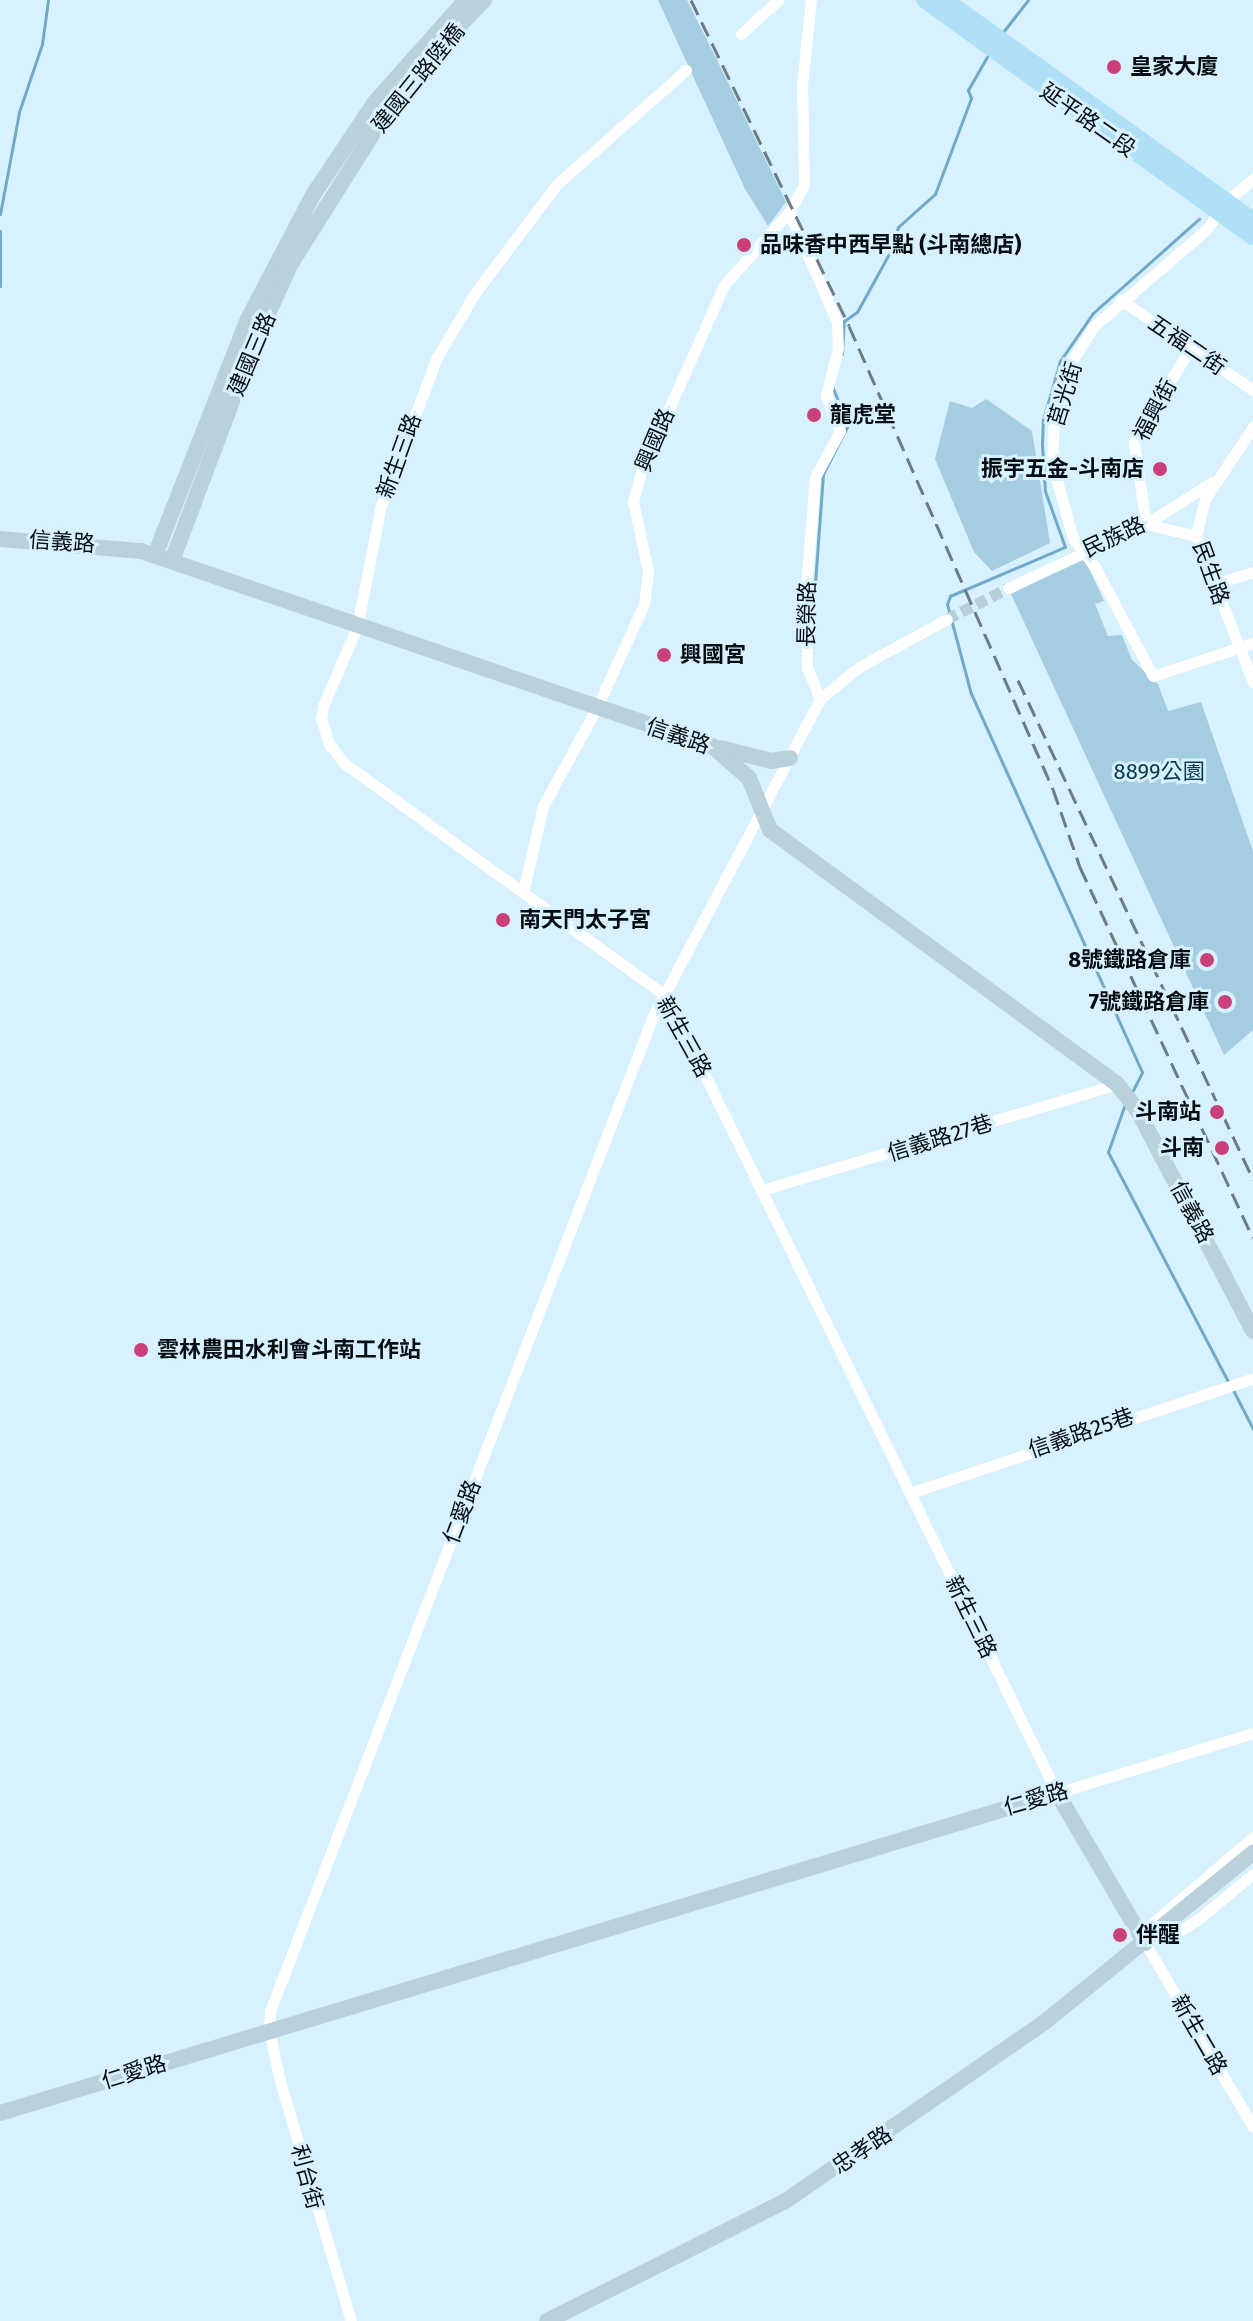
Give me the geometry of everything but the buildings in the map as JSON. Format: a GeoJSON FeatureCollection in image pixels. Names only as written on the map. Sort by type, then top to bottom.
{"type":"FeatureCollection","features":[{"type":"Feature","properties":{"kind":"main road","name":"延平路二段"},"geometry":{"type":"LineString","coordinates":[[924,0],[1222,206],[1253,220]]}},
{"type":"Feature","properties":{"kind":"main road","name":"延平路二段"},"geometry":{"type":"LineString","coordinates":[[946,0],[964,6],[1222,206],[1253,237]]}},
{"type":"Feature","properties":{"kind":"street","name":"建國三路陸橋"},"geometry":{"type":"LineString","coordinates":[[347,156],[411,58],[466,0]]}},
{"type":"Feature","properties":{"kind":"street","name":"建國三路陸橋"},"geometry":{"type":"LineString","coordinates":[[347,156],[434,52],[484,0]]}},
{"type":"Feature","properties":{"kind":"street"},"geometry":{"type":"LineString","coordinates":[[741,34],[778,0]]}},
{"type":"Feature","properties":{"kind":"street","name":"興國路"},"geometry":{"type":"LineString","coordinates":[[523,892],[543,806],[596,709],[647,592],[646,558],[633,501],[643,467],[724,285],[789,212],[804,185],[802,85],[811,0]]}},
{"type":"Feature","properties":{"kind":"street","name":"新生三路"},"geometry":{"type":"LineString","coordinates":[[686,70],[557,184],[456,324],[437,357],[381,505],[357,627],[323,706],[321,718],[329,744],[344,763],[666,996],[1057,1793],[1149,1940]]}},
{"type":"Feature","properties":{"kind":"street","name":"建國三路"},"geometry":{"type":"LineString","coordinates":[[155,555],[248,319],[347,156]]}},
{"type":"Feature","properties":{"kind":"street","name":"建國三路"},"geometry":{"type":"LineString","coordinates":[[172,561],[269,313],[290,265],[347,156]]}},
{"type":"Feature","properties":{"kind":"street","name":"莒光街"},"geometry":{"type":"LineString","coordinates":[[1239,645],[1153,676],[1083,551],[1057,496],[1052,463],[1054,419],[1072,361],[1094,326],[1206,230],[1222,206],[1253,179]]}},
{"type":"Feature","properties":{"kind":"street","name":"長榮路"},"geometry":{"type":"LineString","coordinates":[[789,212],[837,322],[838,348],[826,395],[840,431],[815,477],[806,587],[807,667],[820,699]]}},
{"type":"Feature","properties":{"kind":"street","name":"五福二街"},"geometry":{"type":"LineString","coordinates":[[1121,300],[1253,390]]}},
{"type":"Feature","properties":{"kind":"street","name":"福興街"},"geometry":{"type":"LineString","coordinates":[[1146,524],[1134,443],[1190,348]]}},
{"type":"Feature","properties":{"kind":"street","name":"民生路"},"geometry":{"type":"LineString","coordinates":[[1253,427],[1216,480],[1196,536],[1253,682]]}},
{"type":"Feature","properties":{"kind":"street","name":"民族路"},"geometry":{"type":"LineString","coordinates":[[1008,588],[1146,524],[1216,480]]}},
{"type":"Feature","properties":{"kind":"street"},"geometry":{"type":"LineString","coordinates":[[1146,524],[1196,536]]}},
{"type":"Feature","properties":{"kind":"street","name":"信義路"},"geometry":{"type":"LineString","coordinates":[[0,539],[90,543],[155,555],[596,709],[712,746],[749,778],[770,830],[1117,1084],[1138,1111],[1253,1331]]}},
{"type":"Feature","properties":{"kind":"street"},"geometry":{"type":"LineString","coordinates":[[1214,584],[1253,572]]}},
{"type":"Feature","properties":{"kind":"street"},"geometry":{"type":"LineString","coordinates":[[666,996],[763,815],[820,699],[859,667],[947,619]]}},
{"type":"Feature","properties":{"kind":"street"},"geometry":{"type":"LineString","coordinates":[[1239,645],[1253,643]]}},
{"type":"Feature","properties":{"kind":"street"},"geometry":{"type":"LineString","coordinates":[[712,746],[771,761],[790,758]]}},
{"type":"Feature","properties":{"kind":"street","name":"仁愛路"},"geometry":{"type":"LineString","coordinates":[[269,2031],[270,2011],[337,1836],[653,1016],[666,996]]}},
{"type":"Feature","properties":{"kind":"street","name":"信義路27巷"},"geometry":{"type":"LineString","coordinates":[[762,1190],[1117,1084]]}},
{"type":"Feature","properties":{"kind":"street","name":"信義路25巷"},"geometry":{"type":"LineString","coordinates":[[910,1493],[1253,1378]]}},
{"type":"Feature","properties":{"kind":"street","name":"仁愛路"},"geometry":{"type":"LineString","coordinates":[[0,2113],[1253,1733]]}},
{"type":"Feature","properties":{"kind":"street","name":"忠孝路"},"geometry":{"type":"LineString","coordinates":[[1149,1940],[1154,1922],[1253,1837]]}},
{"type":"Feature","properties":{"kind":"street"},"geometry":{"type":"LineString","coordinates":[[1149,1940],[1253,1853]]}},
{"type":"Feature","properties":{"kind":"street","name":"忠孝路"},"geometry":{"type":"LineString","coordinates":[[547,2321],[757,2220],[939,2098],[1149,1940],[1170,1936],[1196,1921],[1253,1874]]}},
{"type":"Feature","properties":{"kind":"street","name":"新生二路"},"geometry":{"type":"LineString","coordinates":[[1149,1940],[1253,2127]]}},
{"type":"Feature","properties":{"kind":"street","name":"利台街"},"geometry":{"type":"LineString","coordinates":[[269,2031],[351,2321]]}},
{"type":"Feature","properties":{"kind":"green space"},"geometry":{"type":"Polygon","coordinates":[[[658,0],[687,0],[718,62],[786,202],[768,226],[745,189],[658,0]]]}},
{"type":"Feature","properties":{"kind":"green space"},"geometry":{"type":"Polygon","coordinates":[[[986,399],[1032,431],[1050,543],[992,571],[974,552],[935,459],[950,401],[972,408],[986,399]]]}},
{"type":"Feature","properties":{"kind":"green space","name":"8899公園"},"geometry":{"type":"Polygon","coordinates":[[[1084,558],[1104,601],[1095,604],[1108,636],[1122,635],[1132,660],[1158,684],[1168,711],[1201,702],[1253,851],[1253,1030],[1224,1055],[1011,594],[1084,558]]]}},
{"type":"Feature","properties":{"kind":"waterway"},"geometry":{"type":"LineString","coordinates":[[0,214],[19,112],[42,44],[48,0]]}},
{"type":"Feature","properties":{"kind":"waterway"},"geometry":{"type":"LineString","coordinates":[[1003,32],[1028,0]]}},
{"type":"Feature","properties":{"kind":"waterway"},"geometry":{"type":"LineString","coordinates":[[842,354],[844,321],[857,312],[890,252],[898,227],[935,194],[971,98],[968,90],[988,55]]}},
{"type":"Feature","properties":{"kind":"waterway"},"geometry":{"type":"LineString","coordinates":[[1131,1094],[1142,1072],[971,694],[947,604],[950,596],[1065,547],[1045,491],[1042,444],[1043,420],[1060,361],[1093,313],[1199,219]]}},
{"type":"Feature","properties":{"kind":"waterway"},"geometry":{"type":"LineString","coordinates":[[0,231],[0,286]]}},
{"type":"Feature","properties":{"kind":"waterway"},"geometry":{"type":"LineString","coordinates":[[812,624],[823,474],[848,425],[832,386]]}},
{"type":"Feature","properties":{"kind":"waterway"},"geometry":{"type":"LineString","coordinates":[[1125,1104],[1108,1152],[1229,1383]]}},
{"type":"Feature","properties":{"kind":"waterway"},"geometry":{"type":"LineString","coordinates":[[1233,1390],[1253,1429]]}},
{"type":"Feature","properties":{"kind":"tunnel"},"geometry":{"type":"LineString","coordinates":[[947,619],[1008,588]]}},
{"type":"Feature","properties":{"kind":"railway"},"geometry":{"type":"LineString","coordinates":[[691,0],[849,326],[1053,789],[1080,867],[1253,1238]]}},
{"type":"Feature","properties":{"kind":"railway"},"geometry":{"type":"LineString","coordinates":[[1018,680],[1253,1179]]}},
{"type":"Feature","properties":{"kind":"place","name":"皇家大廈"},"geometry":{"type":"Point","coordinates":[1114,67]}},
{"type":"Feature","properties":{"kind":"place","name":"品味香中西早點 (斗南總店)"},"geometry":{"type":"Point","coordinates":[744,245]}},
{"type":"Feature","properties":{"kind":"place","name":"龍虎堂"},"geometry":{"type":"Point","coordinates":[814,415]}},
{"type":"Feature","properties":{"kind":"place","name":"振宇五金-斗南店"},"geometry":{"type":"Point","coordinates":[1160,469]}},
{"type":"Feature","properties":{"kind":"place","name":"興國宮"},"geometry":{"type":"Point","coordinates":[664,655]}},
{"type":"Feature","properties":{"kind":"place","name":"南天門太子宮"},"geometry":{"type":"Point","coordinates":[503,920]}},
{"type":"Feature","properties":{"kind":"place","name":"8號鐵路倉庫"},"geometry":{"type":"Point","coordinates":[1207,960]}},
{"type":"Feature","properties":{"kind":"place","name":"7號鐵路倉庫"},"geometry":{"type":"Point","coordinates":[1225,1002]}},
{"type":"Feature","properties":{"kind":"place","name":"斗南站"},"geometry":{"type":"Point","coordinates":[1217,1112]}},
{"type":"Feature","properties":{"kind":"place","name":"斗南"},"geometry":{"type":"Point","coordinates":[1222,1148]}},
{"type":"Feature","properties":{"kind":"place","name":"雲林農田水利會斗南工作站"},"geometry":{"type":"Point","coordinates":[141,1350]}},
{"type":"Feature","properties":{"kind":"place","name":"伴醒"},"geometry":{"type":"Point","coordinates":[1120,1935]}}]}
